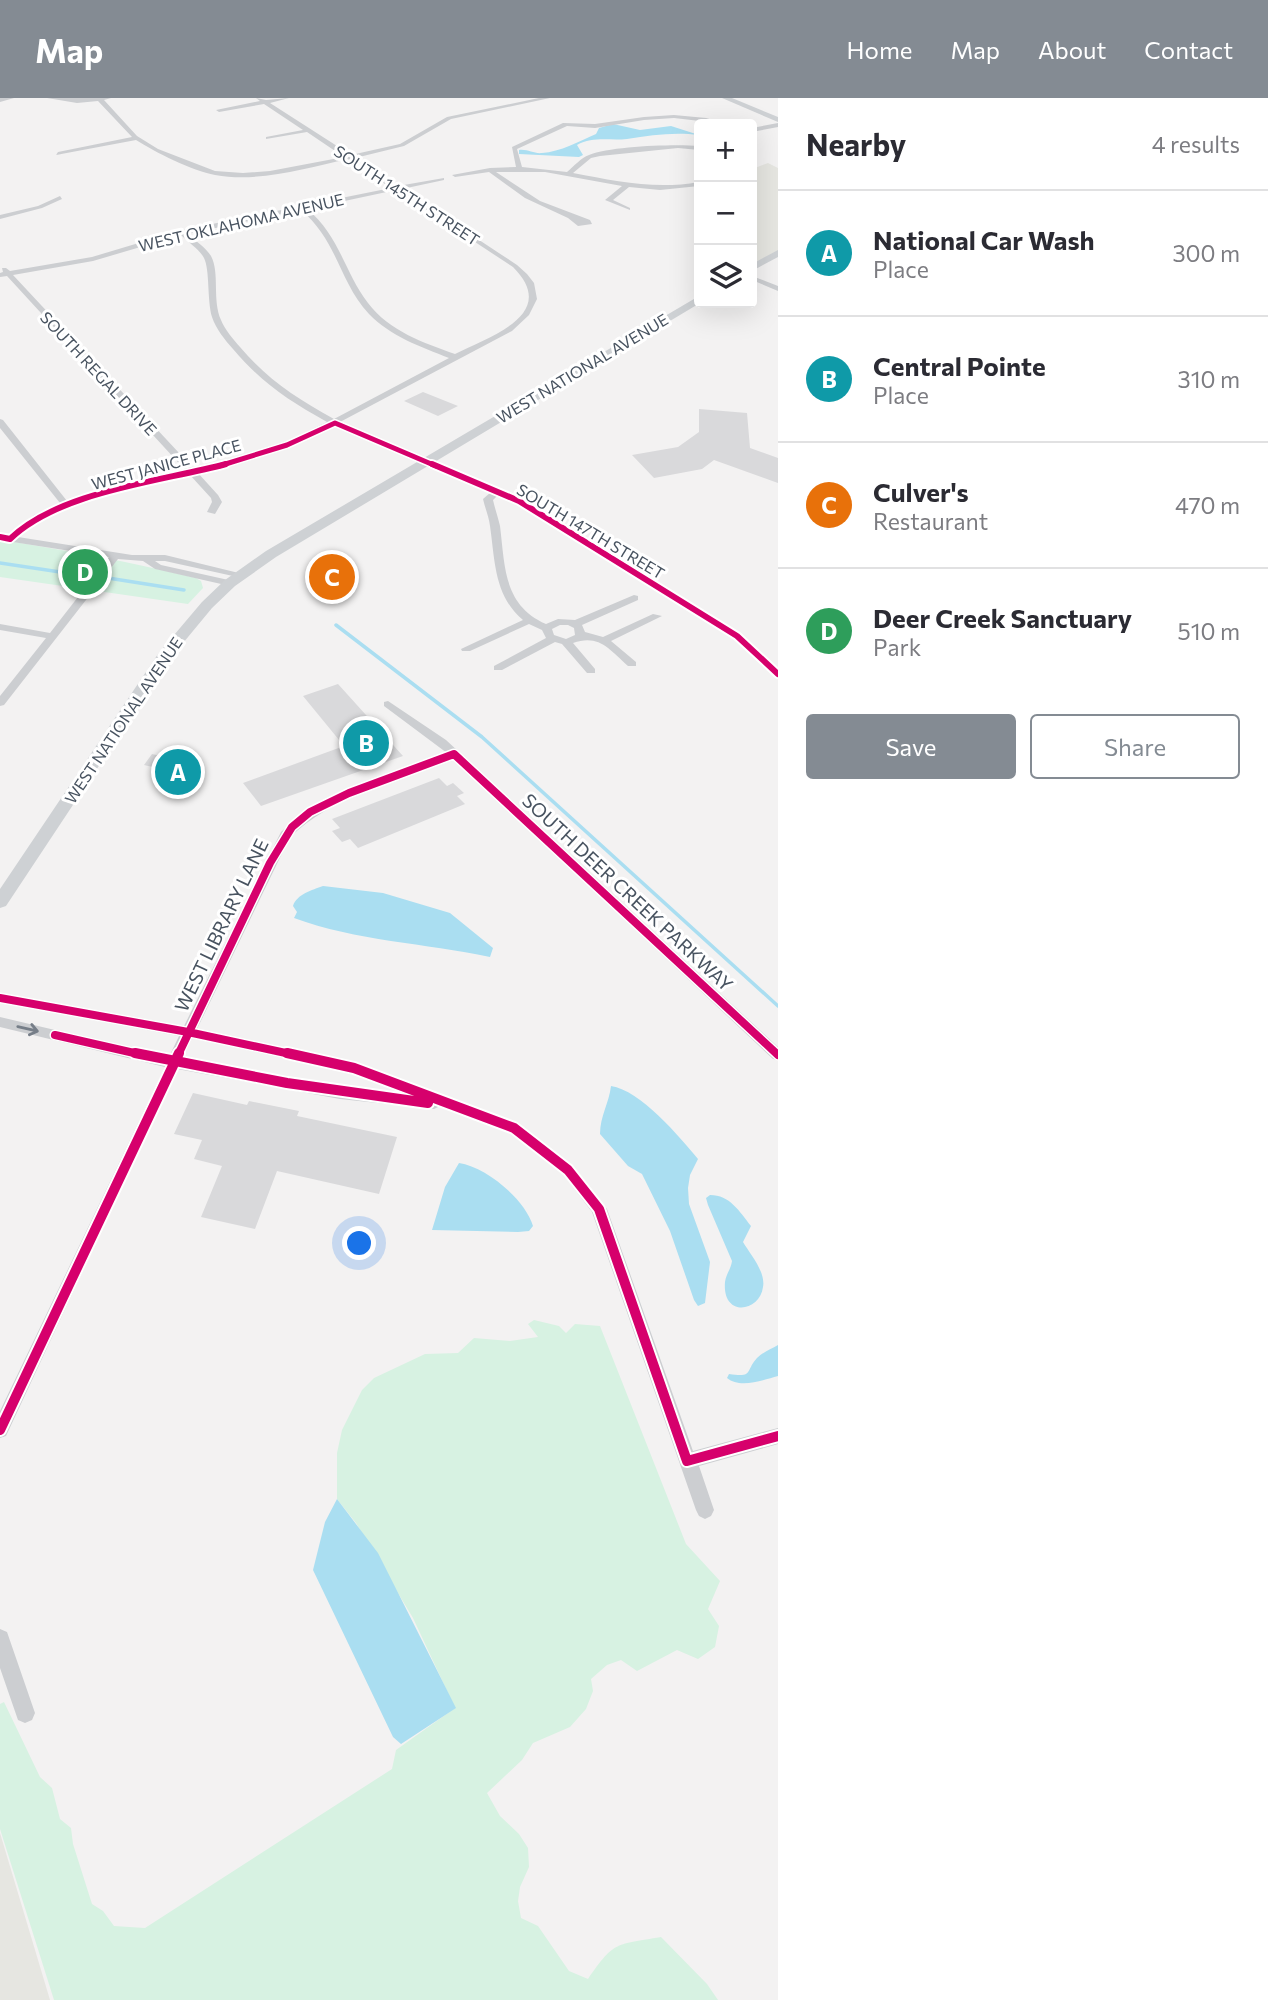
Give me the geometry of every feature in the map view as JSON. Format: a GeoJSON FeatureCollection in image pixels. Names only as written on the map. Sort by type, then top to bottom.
{"type":"FeatureCollection","features":[{"type":"Feature","properties":{"kind":"main road"},"geometry":{"type":"LineString","coordinates":[[726,98],[777,121]]}},
{"type":"Feature","properties":{"kind":"main road"},"geometry":{"type":"LineString","coordinates":[[757,265],[778,253]]}},
{"type":"Feature","properties":{"kind":"main road","name":"WEST NATIONAL AVENUE"},"geometry":{"type":"LineString","coordinates":[[0,902],[163,657],[191,622],[236,579],[271,554],[422,462],[694,302]]}},
{"type":"Feature","properties":{"kind":"street"},"geometry":{"type":"LineString","coordinates":[[0,100],[11,98]]}},
{"type":"Feature","properties":{"kind":"street"},"geometry":{"type":"LineString","coordinates":[[50,98],[109,98]]}},
{"type":"Feature","properties":{"kind":"street"},"geometry":{"type":"LineString","coordinates":[[219,110],[262,100],[286,98]]}},
{"type":"Feature","properties":{"kind":"street"},"geometry":{"type":"LineString","coordinates":[[100,99],[136,138],[164,153],[217,174],[263,174],[402,145],[437,123],[462,114],[547,98]]}},
{"type":"Feature","properties":{"kind":"street","name":"SOUTH 145TH STREET"},"geometry":{"type":"LineString","coordinates":[[262,100],[515,266],[532,286],[534,300]]}},
{"type":"Feature","properties":{"kind":"street"},"geometry":{"type":"LineString","coordinates":[[678,116],[684,106]]}},
{"type":"Feature","properties":{"kind":"street"},"geometry":{"type":"LineString","coordinates":[[519,168],[514,148],[561,126],[590,126],[637,117],[678,116],[695,119]]}},
{"type":"Feature","properties":{"kind":"street"},"geometry":{"type":"LineString","coordinates":[[757,127],[777,121]]}},
{"type":"Feature","properties":{"kind":"street"},"geometry":{"type":"LineString","coordinates":[[268,138],[310,130]]}},
{"type":"Feature","properties":{"kind":"street"},"geometry":{"type":"LineString","coordinates":[[58,154],[136,138]]}},
{"type":"Feature","properties":{"kind":"street"},"geometry":{"type":"LineString","coordinates":[[568,174],[589,158],[600,154],[678,146],[694,148]]}},
{"type":"Feature","properties":{"kind":"street"},"geometry":{"type":"LineString","coordinates":[[455,175],[519,168],[568,174],[627,186],[661,188],[694,185]]}},
{"type":"Feature","properties":{"kind":"street"},"geometry":{"type":"LineString","coordinates":[[490,170],[512,188],[571,217]]}},
{"type":"Feature","properties":{"kind":"street"},"geometry":{"type":"LineString","coordinates":[[209,180],[217,174]]}},
{"type":"Feature","properties":{"kind":"street","name":"WEST OKLAHOMA AVENUE"},"geometry":{"type":"LineString","coordinates":[[3,272],[93,259],[182,232],[442,179]]}},
{"type":"Feature","properties":{"kind":"street"},"geometry":{"type":"LineString","coordinates":[[627,186],[608,200],[628,209]]}},
{"type":"Feature","properties":{"kind":"street"},"geometry":{"type":"LineString","coordinates":[[0,217],[60,198]]}},
{"type":"Feature","properties":{"kind":"street"},"geometry":{"type":"LineString","coordinates":[[302,208],[327,230],[358,294],[373,313],[404,335],[455,357]]}},
{"type":"Feature","properties":{"kind":"street","name":"SOUTH 147TH STREET"},"geometry":{"type":"LineString","coordinates":[[182,232],[206,256],[210,266],[211,300],[215,314],[237,351],[257,372],[287,396],[335,423],[519,501],[737,636],[778,674]]}},
{"type":"Feature","properties":{"kind":"street","name":"SOUTH REGAL DRIVE"},"geometry":{"type":"LineString","coordinates":[[3,272],[192,471],[217,500],[212,512]]}},
{"type":"Feature","properties":{"kind":"street"},"geometry":{"type":"LineString","coordinates":[[757,280],[778,289]]}},
{"type":"Feature","properties":{"kind":"street","name":"WEST JANICE PLACE"},"geometry":{"type":"LineString","coordinates":[[5,538],[29,521],[65,504],[285,446],[335,423],[516,323],[528,312],[534,300]]}},
{"type":"Feature","properties":{"kind":"street"},"geometry":{"type":"LineString","coordinates":[[0,422],[65,504]]}},
{"type":"Feature","properties":{"kind":"street"},"geometry":{"type":"LineString","coordinates":[[497,492],[488,499],[494,523],[499,572],[508,596],[528,621],[546,628],[558,622],[578,629],[604,640],[632,664]]}},
{"type":"Feature","properties":{"kind":"street"},"geometry":{"type":"LineString","coordinates":[[5,538],[147,560],[158,567],[236,579]]}},
{"type":"Feature","properties":{"kind":"street"},"geometry":{"type":"LineString","coordinates":[[0,704],[115,556]]}},
{"type":"Feature","properties":{"kind":"street"},"geometry":{"type":"LineString","coordinates":[[546,628],[547,635],[552,639],[566,642],[576,639],[578,629],[634,598]]}},
{"type":"Feature","properties":{"kind":"street"},"geometry":{"type":"LineString","coordinates":[[604,640],[657,616]]}},
{"type":"Feature","properties":{"kind":"street"},"geometry":{"type":"LineString","coordinates":[[466,649],[528,621]]}},
{"type":"Feature","properties":{"kind":"street"},"geometry":{"type":"LineString","coordinates":[[0,627],[52,636]]}},
{"type":"Feature","properties":{"kind":"street"},"geometry":{"type":"LineString","coordinates":[[498,668],[552,639]]}},
{"type":"Feature","properties":{"kind":"street"},"geometry":{"type":"LineString","coordinates":[[566,642],[591,671]]}},
{"type":"Feature","properties":{"kind":"street","name":"SOUTH DEER CREEK PARKWAY"},"geometry":{"type":"LineString","coordinates":[[388,704],[442,742],[778,1055]]}},
{"type":"Feature","properties":{"kind":"street","name":"WEST LIBRARY LANE"},"geometry":{"type":"LineString","coordinates":[[0,1430],[173,1063],[285,835],[295,823],[328,803],[454,754]]}},
{"type":"Feature","properties":{"kind":"street"},"geometry":{"type":"LineString","coordinates":[[0,998],[188,1032],[354,1068],[514,1128],[568,1170],[599,1209],[705,1510]]}},
{"type":"Feature","properties":{"kind":"street"},"geometry":{"type":"LineString","coordinates":[[0,1022],[173,1063],[340,1093],[456,1106]]}},
{"type":"Feature","properties":{"kind":"street"},"geometry":{"type":"LineString","coordinates":[[687,1461],[778,1436]]}},
{"type":"Feature","properties":{"kind":"street"},"geometry":{"type":"LineString","coordinates":[[0,1639],[22,1704]]}},
{"type":"Feature","properties":{"kind":"shaded area"},"geometry":{"type":"Polygon","coordinates":[[[768,163],[778,168],[778,253],[761,263],[757,261],[757,167],[768,163]]]}},
{"type":"Feature","properties":{"kind":"shaded area"},"geometry":{"type":"Polygon","coordinates":[[[0,1833],[50,2000],[0,2000],[0,1833]]]}},
{"type":"Feature","properties":{"kind":"green space"},"geometry":{"type":"Polygon","coordinates":[[[0,540],[196,578],[201,581],[203,588],[188,604],[0,577],[0,540]]]}},
{"type":"Feature","properties":{"kind":"green space"},"geometry":{"type":"Polygon","coordinates":[[[534,1320],[559,1326],[566,1333],[575,1324],[600,1326],[686,1544],[720,1581],[708,1609],[719,1626],[715,1647],[698,1659],[677,1650],[637,1671],[621,1660],[607,1665],[591,1679],[593,1691],[586,1709],[570,1727],[533,1743],[522,1760],[487,1793],[500,1816],[519,1834],[528,1848],[529,1867],[520,1887],[518,1901],[521,1918],[538,1926],[569,1971],[588,1979],[604,1957],[618,1946],[661,1937],[707,1984],[718,2000],[54,2000],[0,1829],[0,1704],[4,1702],[40,1777],[52,1788],[60,1819],[71,1828],[73,1844],[92,1904],[103,1911],[114,1926],[145,1928],[392,1769],[396,1750],[455,1708],[413,1618],[356,1523],[337,1499],[337,1453],[342,1430],[362,1390],[374,1378],[425,1354],[458,1353],[474,1338],[510,1341],[538,1337],[528,1324],[534,1320]]]}},
{"type":"Feature","properties":{"kind":"water"},"geometry":{"type":"Polygon","coordinates":[[[613,124],[640,130],[671,126],[694,135],[654,135],[589,141],[577,145],[583,155],[579,157],[519,154],[519,150],[539,153],[563,148],[596,134],[599,128],[613,124]]]}},
{"type":"Feature","properties":{"kind":"water"},"geometry":{"type":"Polygon","coordinates":[[[323,886],[383,893],[450,913],[493,948],[490,957],[366,937],[294,918],[297,912],[293,906],[298,898],[323,886]]]}},
{"type":"Feature","properties":{"kind":"water"},"geometry":{"type":"Polygon","coordinates":[[[611,1086],[622,1089],[647,1105],[698,1159],[690,1175],[689,1204],[710,1262],[705,1303],[698,1306],[670,1231],[642,1174],[628,1166],[600,1134],[611,1086]]]}},
{"type":"Feature","properties":{"kind":"water"},"geometry":{"type":"Polygon","coordinates":[[[459,1163],[481,1171],[513,1195],[529,1216],[533,1226],[529,1231],[432,1230],[445,1187],[459,1163]]]}},
{"type":"Feature","properties":{"kind":"water"},"geometry":{"type":"Polygon","coordinates":[[[710,1195],[729,1201],[751,1226],[743,1242],[760,1269],[763,1287],[755,1302],[749,1306],[735,1306],[726,1294],[725,1282],[732,1261],[708,1205],[706,1198],[710,1195]]]}},
{"type":"Feature","properties":{"kind":"water"},"geometry":{"type":"Polygon","coordinates":[[[778,1345],[778,1376],[745,1383],[727,1378],[729,1374],[746,1374],[759,1356],[778,1345]]]}},
{"type":"Feature","properties":{"kind":"water"},"geometry":{"type":"Polygon","coordinates":[[[337,1499],[378,1553],[456,1708],[401,1744],[393,1737],[313,1570],[325,1522],[337,1499]]]}},
{"type":"Feature","properties":{"kind":"building"},"geometry":{"type":"Polygon","coordinates":[[[423,392],[458,406],[438,416],[404,401],[423,392]]]}},
{"type":"Feature","properties":{"kind":"building"},"geometry":{"type":"Polygon","coordinates":[[[699,409],[747,413],[750,448],[778,458],[778,483],[714,460],[702,469],[654,478],[632,455],[678,447],[699,432],[699,409]]]}},
{"type":"Feature","properties":{"kind":"building"},"geometry":{"type":"Polygon","coordinates":[[[331,564],[354,582],[332,591],[310,572],[331,564]]]}},
{"type":"Feature","properties":{"kind":"building"},"geometry":{"type":"Polygon","coordinates":[[[338,684],[403,756],[261,806],[243,783],[344,746],[303,696],[338,684]]]}},
{"type":"Feature","properties":{"kind":"building"},"geometry":{"type":"Polygon","coordinates":[[[152,754],[202,765],[190,784],[155,776],[161,769],[144,765],[152,754]]]}},
{"type":"Feature","properties":{"kind":"building"},"geometry":{"type":"Polygon","coordinates":[[[439,778],[447,786],[453,783],[464,793],[457,796],[465,804],[358,848],[350,839],[342,842],[332,831],[340,828],[332,819],[439,778]]]}},
{"type":"Feature","properties":{"kind":"building"},"geometry":{"type":"Polygon","coordinates":[[[193,1093],[247,1105],[249,1101],[299,1111],[297,1116],[397,1137],[379,1194],[277,1171],[255,1229],[201,1217],[222,1166],[194,1159],[202,1140],[174,1134],[193,1093]]]}},
{"type":"Feature","properties":{"kind":"waterway"},"geometry":{"type":"LineString","coordinates":[[0,563],[80,575]]}},
{"type":"Feature","properties":{"kind":"waterway"},"geometry":{"type":"LineString","coordinates":[[108,578],[184,590]]}},
{"type":"Feature","properties":{"kind":"waterway"},"geometry":{"type":"LineString","coordinates":[[336,625],[482,737],[778,1006]]}},
{"type":"Feature","properties":{"kind":"cycle path"},"geometry":{"type":"LineString","coordinates":[[0,537],[10,539],[36,518],[66,504],[261,454],[335,423],[519,501],[737,636],[778,674]]}},
{"type":"Feature","properties":{"kind":"cycle path"},"geometry":{"type":"LineString","coordinates":[[0,1430],[275,852],[296,823],[329,802],[454,754],[778,1055]]}},
{"type":"Feature","properties":{"kind":"cycle path"},"geometry":{"type":"LineString","coordinates":[[0,998],[188,1032],[354,1068],[514,1128],[568,1170],[599,1209],[687,1461],[778,1436]]}},
{"type":"Feature","properties":{"kind":"cycle path"},"geometry":{"type":"LineString","coordinates":[[55,1035],[241,1075],[428,1103]]}},
{"type":"Feature","properties":{"kind":"place","name":"Deer Creek Sanctuary"},"geometry":{"type":"Point","coordinates":[85,572]}},
{"type":"Feature","properties":{"kind":"place","name":"Culver's"},"geometry":{"type":"Point","coordinates":[332,577]}},
{"type":"Feature","properties":{"kind":"place","name":"Central Pointe"},"geometry":{"type":"Point","coordinates":[366,743]}},
{"type":"Feature","properties":{"kind":"place","name":"National Car Wash"},"geometry":{"type":"Point","coordinates":[178,772]}}]}
